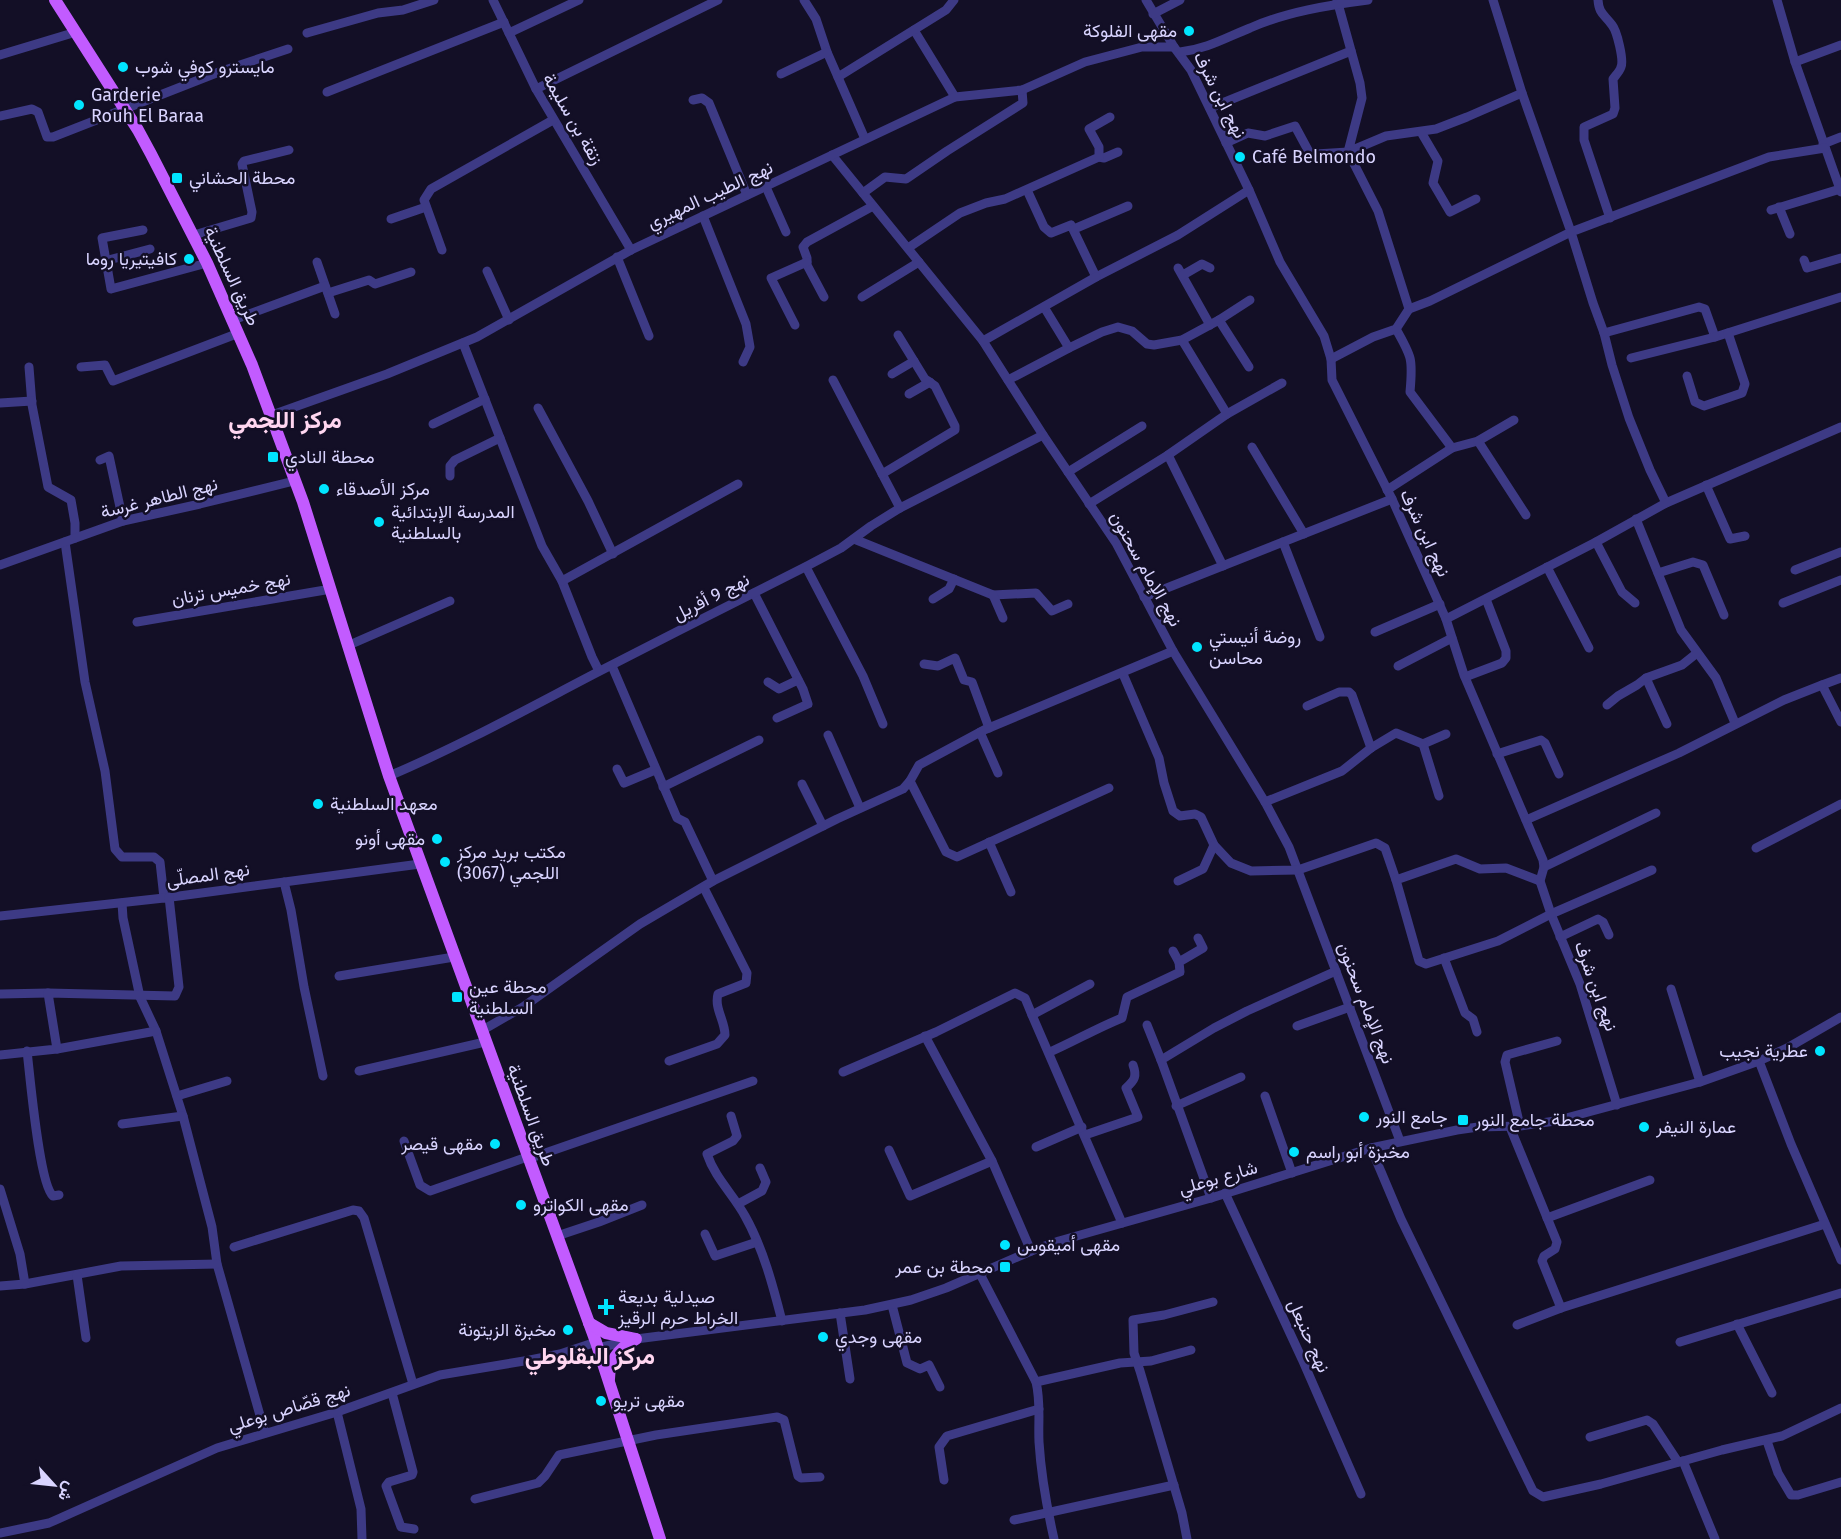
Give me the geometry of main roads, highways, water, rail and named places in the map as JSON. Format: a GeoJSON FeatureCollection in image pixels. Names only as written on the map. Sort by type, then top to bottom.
{"type":"FeatureCollection","features":[{"type":"Feature","properties":{"kind":"main road","name":"طريق السلطنية"},"geometry":{"type":"LineString","coordinates":[[55,0],[125,110],[194,235],[239,333],[272,415],[331,589],[389,776],[597,1345],[660,1539]]}},
{"type":"Feature","properties":{"kind":"main road"},"geometry":{"type":"LineString","coordinates":[[589,1323],[606,1333],[636,1340],[626,1344],[612,1361],[609,1383]]}},
{"type":"Feature","properties":{"kind":"place","name":"مقهى الفلوكة"},"geometry":{"type":"Point","coordinates":[1189,31]}},
{"type":"Feature","properties":{"kind":"place","name":"مايسترو كوفي شوب"},"geometry":{"type":"Point","coordinates":[123,67]}},
{"type":"Feature","properties":{"kind":"place","name":"Garderie Rouh El Baraa"},"geometry":{"type":"Point","coordinates":[79,105]}},
{"type":"Feature","properties":{"kind":"place","name":"Café Belmondo"},"geometry":{"type":"Point","coordinates":[1240,157]}},
{"type":"Feature","properties":{"kind":"place","name":"محطة الحشاني"},"geometry":{"type":"Point","coordinates":[177,178]}},
{"type":"Feature","properties":{"kind":"place","name":"كافيتيريا روما"},"geometry":{"type":"Point","coordinates":[189,259]}},
{"type":"Feature","properties":{"kind":"place","name":"محطة النادي"},"geometry":{"type":"Point","coordinates":[273,457]}},
{"type":"Feature","properties":{"kind":"place","name":"مركز الأصدقاء"},"geometry":{"type":"Point","coordinates":[324,489]}},
{"type":"Feature","properties":{"kind":"place","name":"المدرسة الإبتدائية بالسلطنية"},"geometry":{"type":"Point","coordinates":[379,522]}},
{"type":"Feature","properties":{"kind":"place","name":"روضة أنيستي محاسن"},"geometry":{"type":"Point","coordinates":[1197,647]}},
{"type":"Feature","properties":{"kind":"place","name":"معهد السلطنية"},"geometry":{"type":"Point","coordinates":[318,804]}},
{"type":"Feature","properties":{"kind":"place","name":"مقهى أونو"},"geometry":{"type":"Point","coordinates":[437,839]}},
{"type":"Feature","properties":{"kind":"place","name":"مكتب بريد مركز اللجمي (3067)"},"geometry":{"type":"Point","coordinates":[445,862]}},
{"type":"Feature","properties":{"kind":"place","name":"محطة عين السلطنية"},"geometry":{"type":"Point","coordinates":[457,997]}},
{"type":"Feature","properties":{"kind":"place","name":"عطرية نجيب"},"geometry":{"type":"Point","coordinates":[1820,1051]}},
{"type":"Feature","properties":{"kind":"place","name":"جامع النور"},"geometry":{"type":"Point","coordinates":[1364,1117]}},
{"type":"Feature","properties":{"kind":"place","name":"محطة جامع النور"},"geometry":{"type":"Point","coordinates":[1463,1120]}},
{"type":"Feature","properties":{"kind":"place","name":"عمارة النيفر"},"geometry":{"type":"Point","coordinates":[1644,1127]}},
{"type":"Feature","properties":{"kind":"place","name":"مقهى قيصر"},"geometry":{"type":"Point","coordinates":[495,1144]}},
{"type":"Feature","properties":{"kind":"place","name":"مخبزة أبو راسم"},"geometry":{"type":"Point","coordinates":[1294,1152]}},
{"type":"Feature","properties":{"kind":"place","name":"مقهى الكواترو"},"geometry":{"type":"Point","coordinates":[521,1205]}},
{"type":"Feature","properties":{"kind":"place","name":"مقهى أميقوس"},"geometry":{"type":"Point","coordinates":[1005,1245]}},
{"type":"Feature","properties":{"kind":"place","name":"محطة بن عمر"},"geometry":{"type":"Point","coordinates":[1005,1267]}},
{"type":"Feature","properties":{"kind":"place","name":"صيدلية بديعة الخراط حرم الرقيز"},"geometry":{"type":"Point","coordinates":[606,1307]}},
{"type":"Feature","properties":{"kind":"place","name":"مخبزة الزيتونة"},"geometry":{"type":"Point","coordinates":[568,1330]}},
{"type":"Feature","properties":{"kind":"place","name":"مقهى وجدي"},"geometry":{"type":"Point","coordinates":[823,1337]}},
{"type":"Feature","properties":{"kind":"place","name":"مقهى تريو"},"geometry":{"type":"Point","coordinates":[601,1401]}},
{"type":"Feature","properties":{"kind":"district","name":"مركز اللجمي"},"geometry":{"type":"Point","coordinates":[285,420]}},
{"type":"Feature","properties":{"kind":"district","name":"مركز البقلوطي"},"geometry":{"type":"Point","coordinates":[590,1356]}}]}
